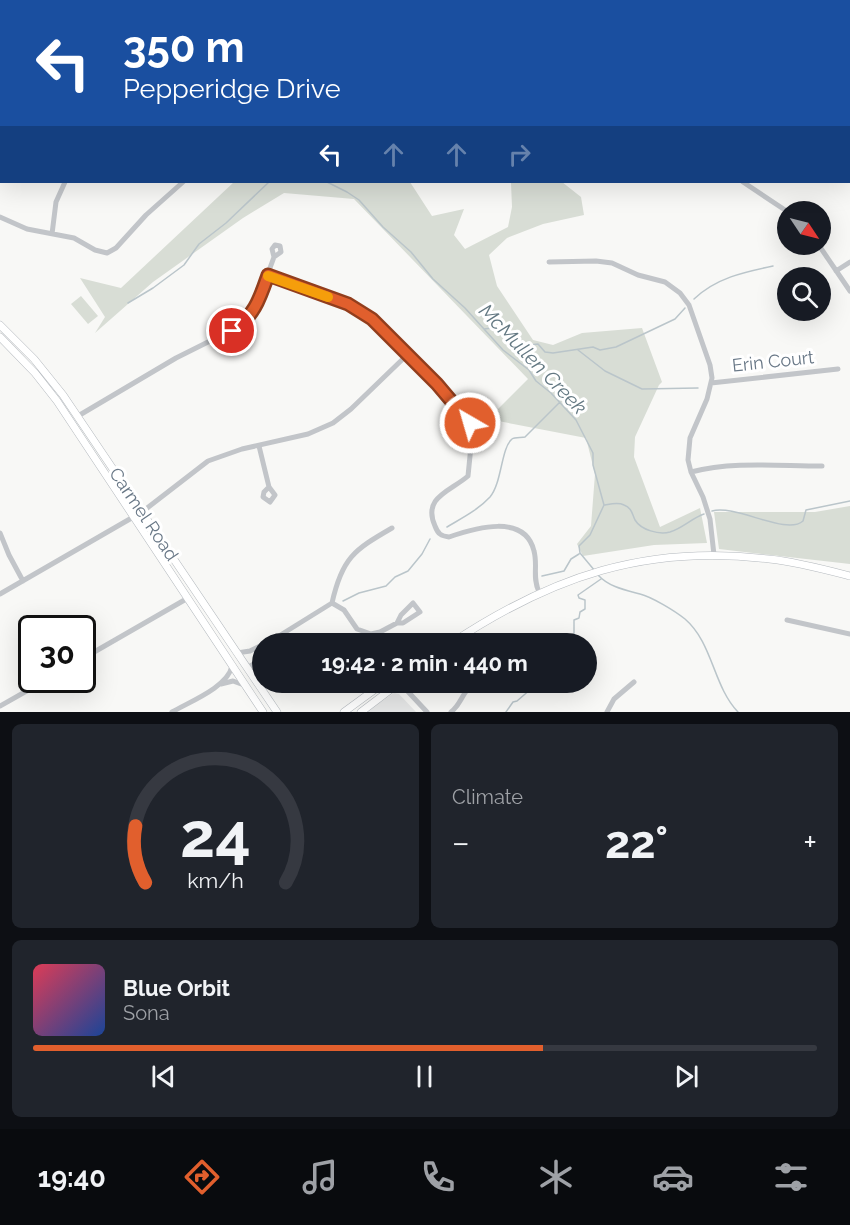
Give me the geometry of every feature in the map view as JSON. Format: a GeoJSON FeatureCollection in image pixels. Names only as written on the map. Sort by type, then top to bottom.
{"type":"FeatureCollection","features":[{"type":"Feature","properties":{"kind":"main road","name":"Carmel Road"},"geometry":{"type":"LineString","coordinates":[[0,325],[42,367],[78,416],[277,712]]}},
{"type":"Feature","properties":{"kind":"main road","name":"Carmel Road"},"geometry":{"type":"LineString","coordinates":[[0,337],[50,391],[263,712]]}},
{"type":"Feature","properties":{"kind":"main road"},"geometry":{"type":"LineString","coordinates":[[467,633],[539,592],[611,567],[658,559],[714,555],[785,561],[850,576]]}},
{"type":"Feature","properties":{"kind":"main road"},"geometry":{"type":"LineString","coordinates":[[232,666],[247,668]]}},
{"type":"Feature","properties":{"kind":"main road"},"geometry":{"type":"LineString","coordinates":[[344,712],[370,693]]}},
{"type":"Feature","properties":{"kind":"main road"},"geometry":{"type":"LineString","coordinates":[[361,712],[386,693]]}},
{"type":"Feature","properties":{"kind":"street"},"geometry":{"type":"LineString","coordinates":[[52,234],[56,202],[65,183]]}},
{"type":"Feature","properties":{"kind":"street"},"geometry":{"type":"LineString","coordinates":[[0,217],[27,229],[74,238],[100,252],[110,252],[182,183]]}},
{"type":"Feature","properties":{"kind":"street"},"geometry":{"type":"LineString","coordinates":[[745,183],[777,204]]}},
{"type":"Feature","properties":{"kind":"street"},"geometry":{"type":"LineString","coordinates":[[825,255],[850,290]]}},
{"type":"Feature","properties":{"kind":"street"},"geometry":{"type":"LineString","coordinates":[[78,416],[176,358],[240,326],[255,309],[274,257]]}},
{"type":"Feature","properties":{"kind":"street"},"geometry":{"type":"LineString","coordinates":[[549,262],[606,262],[673,287],[684,298],[691,310],[710,365],[711,383],[707,399],[688,445],[688,460],[706,506],[714,555]]}},
{"type":"Feature","properties":{"kind":"street"},"geometry":{"type":"LineString","coordinates":[[836,271],[850,262]]}},
{"type":"Feature","properties":{"kind":"street"},"geometry":{"type":"LineString","coordinates":[[268,275],[361,311],[379,325],[447,394],[470,423]]}},
{"type":"Feature","properties":{"kind":"street"},"geometry":{"type":"LineString","coordinates":[[0,594],[142,512],[208,461],[224,454],[308,434],[333,423],[351,410],[408,354]]}},
{"type":"Feature","properties":{"kind":"street","name":"Erin Court"},"geometry":{"type":"LineString","coordinates":[[711,383],[838,369]]}},
{"type":"Feature","properties":{"kind":"street"},"geometry":{"type":"LineString","coordinates":[[259,446],[269,488]]}},
{"type":"Feature","properties":{"kind":"street"},"geometry":{"type":"LineString","coordinates":[[471,446],[468,476],[441,494],[434,502],[433,523],[442,537],[503,525],[518,530],[529,540],[533,548],[534,579],[539,592]]}},
{"type":"Feature","properties":{"kind":"street"},"geometry":{"type":"LineString","coordinates":[[691,472],[722,466],[822,466]]}},
{"type":"Feature","properties":{"kind":"street"},"geometry":{"type":"LineString","coordinates":[[284,633],[333,603],[338,578],[348,560],[361,546],[392,528]]}},
{"type":"Feature","properties":{"kind":"street"},"geometry":{"type":"LineString","coordinates":[[0,533],[23,581]]}},
{"type":"Feature","properties":{"kind":"street"},"geometry":{"type":"LineString","coordinates":[[96,651],[188,598]]}},
{"type":"Feature","properties":{"kind":"street"},"geometry":{"type":"LineString","coordinates":[[333,603],[344,610],[357,629],[365,633],[380,632],[397,623]]}},
{"type":"Feature","properties":{"kind":"street"},"geometry":{"type":"LineString","coordinates":[[787,620],[850,634]]}},
{"type":"Feature","properties":{"kind":"street"},"geometry":{"type":"LineString","coordinates":[[287,633],[292,626]]}},
{"type":"Feature","properties":{"kind":"street"},"geometry":{"type":"LineString","coordinates":[[237,653],[252,650]]}},
{"type":"Feature","properties":{"kind":"street"},"geometry":{"type":"LineString","coordinates":[[247,668],[252,665]]}},
{"type":"Feature","properties":{"kind":"street"},"geometry":{"type":"LineString","coordinates":[[220,685],[228,676],[232,666]]}},
{"type":"Feature","properties":{"kind":"street"},"geometry":{"type":"LineString","coordinates":[[172,712],[220,685],[232,681],[245,686]]}},
{"type":"Feature","properties":{"kind":"street"},"geometry":{"type":"LineString","coordinates":[[607,712],[614,699],[634,682]]}},
{"type":"Feature","properties":{"kind":"street"},"geometry":{"type":"LineString","coordinates":[[0,706],[23,693]]}},
{"type":"Feature","properties":{"kind":"street"},"geometry":{"type":"LineString","coordinates":[[408,693],[427,712]]}},
{"type":"Feature","properties":{"kind":"street"},"geometry":{"type":"LineString","coordinates":[[454,711],[463,693]]}},
{"type":"Feature","properties":{"kind":"shaded area"},"geometry":{"type":"Polygon","coordinates":[[[233,183],[411,183],[432,216],[464,209],[454,235],[465,249],[508,227],[512,207],[511,183],[563,183],[581,197],[584,215],[543,224],[507,238],[489,255],[497,286],[533,340],[553,345],[582,333],[642,328],[662,382],[635,437],[634,457],[660,527],[700,508],[707,543],[654,545],[583,556],[577,544],[591,526],[595,474],[586,438],[488,419],[528,379],[354,199],[284,193],[243,218],[153,282],[95,333],[105,317],[80,278],[121,288],[233,183]]]}},
{"type":"Feature","properties":{"kind":"shaded area"},"geometry":{"type":"Polygon","coordinates":[[[81,296],[98,316],[88,324],[71,304],[81,296]]]}},
{"type":"Feature","properties":{"kind":"shaded area"},"geometry":{"type":"Polygon","coordinates":[[[850,506],[850,564],[719,549],[714,512],[815,512],[850,506]]]}},
{"type":"Feature","properties":{"kind":"shaded area"},"geometry":{"type":"Polygon","coordinates":[[[394,693],[399,694],[416,712],[366,712],[394,693]]]}},
{"type":"Feature","properties":{"kind":"waterway"},"geometry":{"type":"LineString","coordinates":[[128,303],[184,265],[199,244],[226,223],[268,183]]}},
{"type":"Feature","properties":{"kind":"waterway","name":"McMullen Creek"},"geometry":{"type":"LineString","coordinates":[[329,183],[359,200],[503,350],[529,370],[536,381],[551,393],[576,420],[593,453],[593,465],[604,505],[590,535],[579,546],[580,553],[595,571]]}},
{"type":"Feature","properties":{"kind":"waterway"},"geometry":{"type":"LineString","coordinates":[[694,299],[721,281],[773,266]]}},
{"type":"Feature","properties":{"kind":"waterway"},"geometry":{"type":"LineString","coordinates":[[484,329],[492,328],[521,346],[538,344],[545,352],[553,353],[593,347],[600,350],[616,347],[675,319],[685,308]]}},
{"type":"Feature","properties":{"kind":"waterway"},"geometry":{"type":"LineString","coordinates":[[578,350],[605,371],[642,389],[698,388]]}},
{"type":"Feature","properties":{"kind":"waterway"},"geometry":{"type":"LineString","coordinates":[[447,527],[475,510],[490,497],[497,483],[508,444],[513,438],[525,437],[560,402]]}},
{"type":"Feature","properties":{"kind":"waterway"},"geometry":{"type":"LineString","coordinates":[[712,511],[734,512],[773,523],[795,525],[803,521],[806,510],[850,501]]}},
{"type":"Feature","properties":{"kind":"waterway"},"geometry":{"type":"LineString","coordinates":[[605,505],[617,503],[627,506],[641,527],[661,533],[675,530],[704,514]]}},
{"type":"Feature","properties":{"kind":"waterway"},"geometry":{"type":"LineString","coordinates":[[343,601],[359,593],[386,586],[395,577],[408,571],[422,554],[430,539]]}},
{"type":"Feature","properties":{"kind":"waterway"},"geometry":{"type":"LineString","coordinates":[[542,576],[564,571],[571,559],[579,554]]}},
{"type":"Feature","properties":{"kind":"waterway","name":"McMullen Creek"},"geometry":{"type":"LineString","coordinates":[[598,575],[612,585],[657,601],[685,619],[702,640],[723,690],[738,712]]}},
{"type":"Feature","properties":{"kind":"waterway"},"geometry":{"type":"LineString","coordinates":[[574,633],[574,620],[579,618],[580,612],[585,609],[585,600],[579,598],[578,595],[601,579]]}},
{"type":"Feature","properties":{"kind":"waterway"},"geometry":{"type":"LineString","coordinates":[[506,712],[513,702],[526,693]]}},
{"type":"Feature","properties":{"kind":"slow traffic"},"geometry":{"type":"LineString","coordinates":[[268,276],[328,297]]}},
{"type":"Feature","properties":{"kind":"route"},"geometry":{"type":"LineString","coordinates":[[232,331],[244,323],[255,309],[268,275],[348,304],[379,325],[447,394],[470,423]]}}]}
